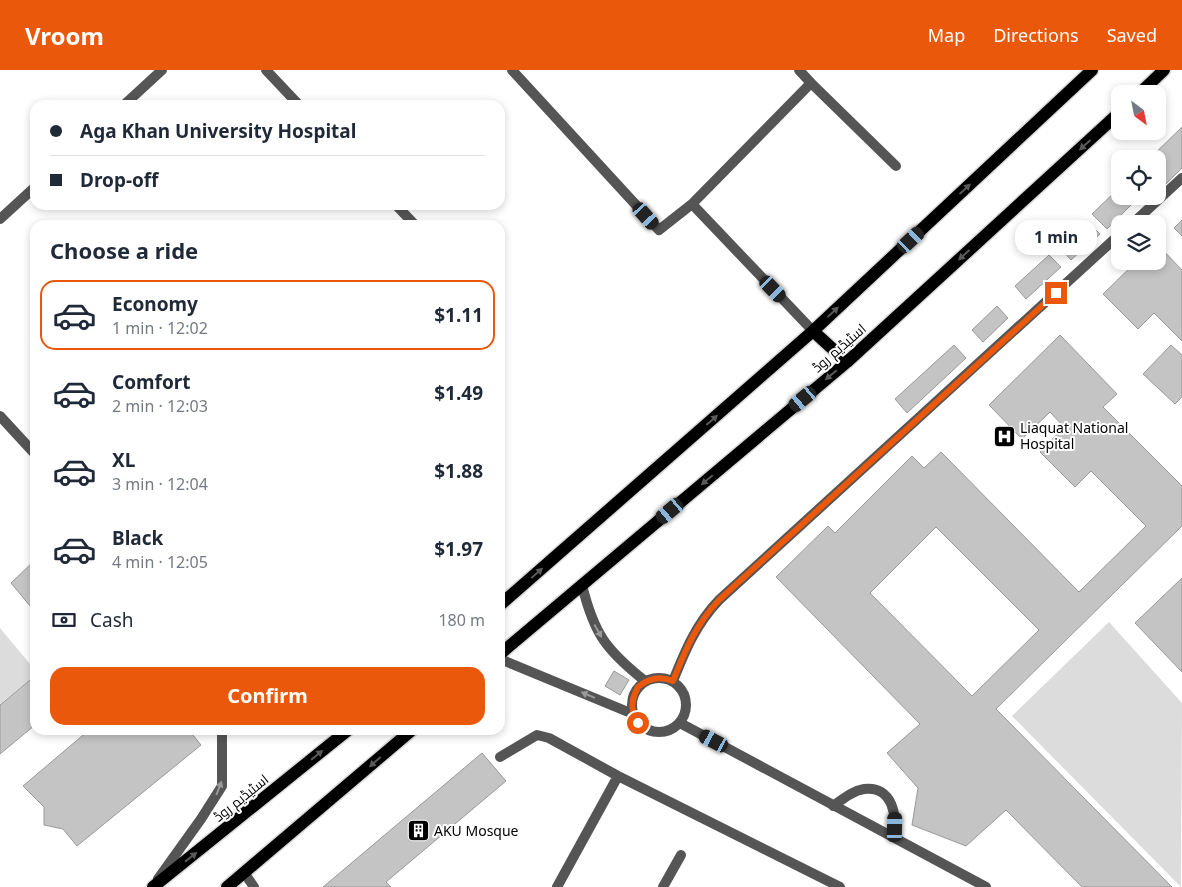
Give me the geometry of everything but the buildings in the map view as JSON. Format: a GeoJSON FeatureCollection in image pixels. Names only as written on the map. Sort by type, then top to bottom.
{"type":"FeatureCollection","features":[{"type":"Feature","properties":{"kind":"main road"},"geometry":{"type":"LineString","coordinates":[[505,601],[813,331],[1092,70]]}},
{"type":"Feature","properties":{"kind":"main road"},"geometry":{"type":"LineString","coordinates":[[1148,85],[1164,70]]}},
{"type":"Feature","properties":{"kind":"main road","name":"اسٹیڈیم روڈ"},"geometry":{"type":"LineString","coordinates":[[505,650],[847,362],[1111,120]]}},
{"type":"Feature","properties":{"kind":"main road"},"geometry":{"type":"LineString","coordinates":[[813,331],[847,362]]}},
{"type":"Feature","properties":{"kind":"main road","name":"اسٹیڈیم روڈ"},"geometry":{"type":"LineString","coordinates":[[153,887],[342,735]]}},
{"type":"Feature","properties":{"kind":"main road"},"geometry":{"type":"LineString","coordinates":[[227,887],[245,874],[406,735]]}},
{"type":"Feature","properties":{"kind":"street"},"geometry":{"type":"LineString","coordinates":[[129,100],[162,70]]}},
{"type":"Feature","properties":{"kind":"street"},"geometry":{"type":"LineString","coordinates":[[266,70],[295,100]]}},
{"type":"Feature","properties":{"kind":"street"},"geometry":{"type":"LineString","coordinates":[[512,70],[659,230],[692,204],[811,83]]}},
{"type":"Feature","properties":{"kind":"street"},"geometry":{"type":"LineString","coordinates":[[799,70],[896,166]]}},
{"type":"Feature","properties":{"kind":"street"},"geometry":{"type":"LineString","coordinates":[[1142,215],[1182,178]]}},
{"type":"Feature","properties":{"kind":"street"},"geometry":{"type":"LineString","coordinates":[[0,219],[30,192]]}},
{"type":"Feature","properties":{"kind":"street"},"geometry":{"type":"LineString","coordinates":[[692,204],[813,331]]}},
{"type":"Feature","properties":{"kind":"street"},"geometry":{"type":"LineString","coordinates":[[401,210],[410,220]]}},
{"type":"Feature","properties":{"kind":"street"},"geometry":{"type":"LineString","coordinates":[[673,681],[691,637],[704,616],[719,600],[1111,242]]}},
{"type":"Feature","properties":{"kind":"street"},"geometry":{"type":"LineString","coordinates":[[0,416],[30,449]]}},
{"type":"Feature","properties":{"kind":"street"},"geometry":{"type":"LineString","coordinates":[[582,585],[589,612],[599,634],[616,658],[646,681]]}},
{"type":"Feature","properties":{"kind":"street"},"geometry":{"type":"LineString","coordinates":[[505,661],[633,714],[645,729],[654,732],[672,729],[680,723],[686,706],[685,696],[673,681],[664,678],[646,681],[638,687],[633,695],[633,714]]}},
{"type":"Feature","properties":{"kind":"street"},"geometry":{"type":"LineString","coordinates":[[680,723],[986,887]]}},
{"type":"Feature","properties":{"kind":"street"},"geometry":{"type":"LineString","coordinates":[[153,887],[201,820],[222,786],[222,735]]}},
{"type":"Feature","properties":{"kind":"street"},"geometry":{"type":"LineString","coordinates":[[500,757],[537,736],[549,738],[618,776],[840,887]]}},
{"type":"Feature","properties":{"kind":"street"},"geometry":{"type":"LineString","coordinates":[[557,887],[618,776]]}},
{"type":"Feature","properties":{"kind":"street"},"geometry":{"type":"LineString","coordinates":[[833,806],[849,794],[864,789],[877,790],[886,797],[896,816],[892,837]]}},
{"type":"Feature","properties":{"kind":"street"},"geometry":{"type":"LineString","coordinates":[[663,887],[681,855]]}},
{"type":"Feature","properties":{"kind":"street"},"geometry":{"type":"LineString","coordinates":[[245,874],[254,887]]}},
{"type":"Feature","properties":{"kind":"shaded area"},"geometry":{"type":"Polygon","coordinates":[[[1109,622],[1182,703],[1181,887],[1012,716],[1109,622]]]}},
{"type":"Feature","properties":{"kind":"shaded area"},"geometry":{"type":"Polygon","coordinates":[[[0,628],[30,664],[30,680],[0,704],[0,628]]]}},
{"type":"Feature","properties":{"kind":"place","name":"Liaquat National Hospital"},"geometry":{"type":"Point","coordinates":[1004,436]}},
{"type":"Feature","properties":{"kind":"place","name":"AKU Mosque"},"geometry":{"type":"Point","coordinates":[418,831]}},
{"type":"Feature","properties":{"kind":"route"},"geometry":{"type":"LineString","coordinates":[[638,723],[631,705],[633,695],[638,687],[654,678],[664,678],[673,681],[691,637],[704,616],[719,600],[1056,293]]}}]}
